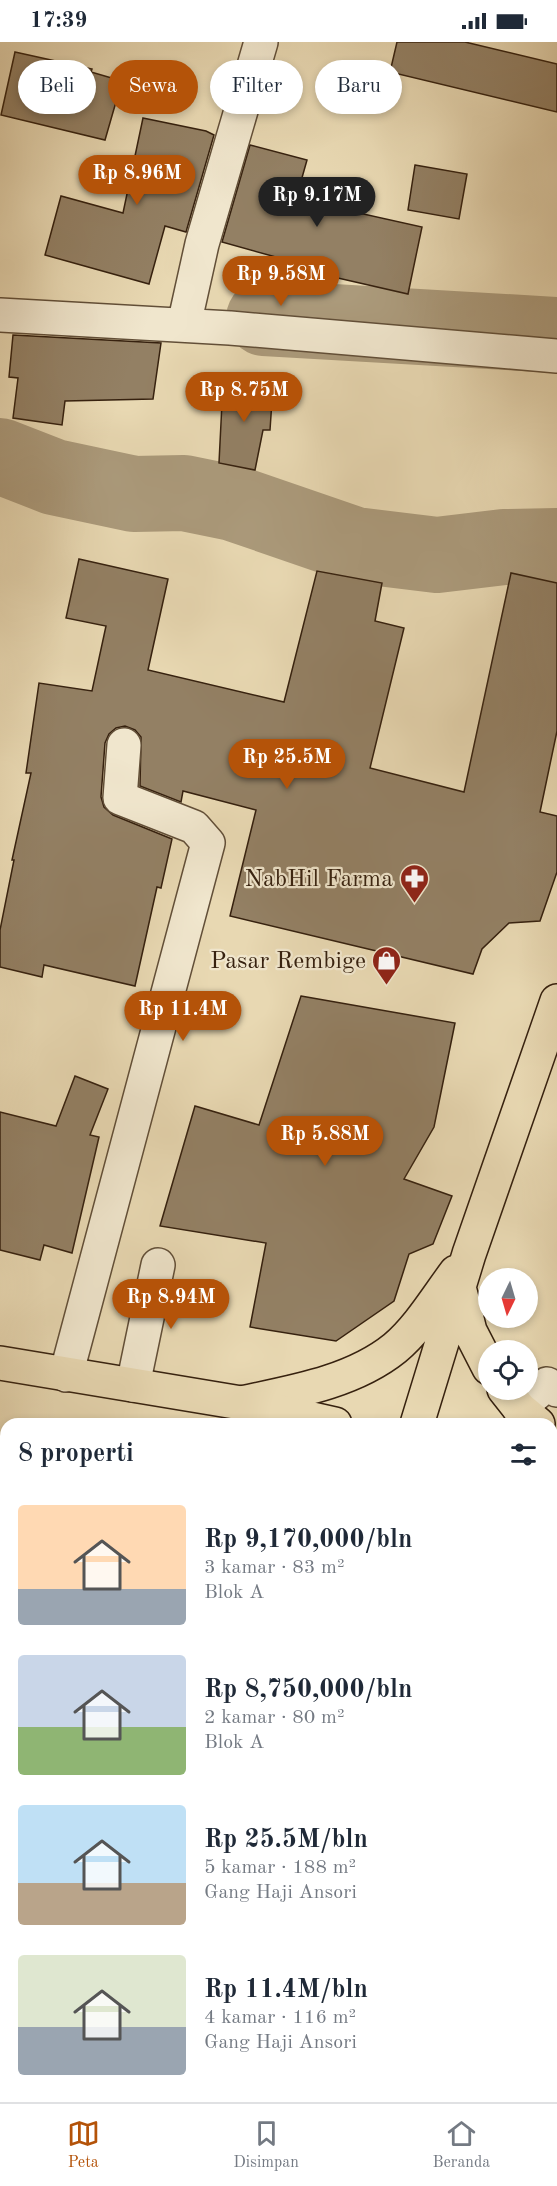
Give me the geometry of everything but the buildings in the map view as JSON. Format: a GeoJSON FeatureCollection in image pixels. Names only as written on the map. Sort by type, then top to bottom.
{"type":"FeatureCollection","features":[{"type":"Feature","properties":{"kind":"main road"},"geometry":{"type":"LineString","coordinates":[[419,1418],[469,1254],[557,1001]]}},
{"type":"Feature","properties":{"kind":"main road"},"geometry":{"type":"LineString","coordinates":[[241,1403],[298,1391],[375,1362],[397,1347],[469,1254]]}},
{"type":"Feature","properties":{"kind":"main road"},"geometry":{"type":"LineString","coordinates":[[459,1287],[470,1331],[478,1347]]}},
{"type":"Feature","properties":{"kind":"main road"},"geometry":{"type":"LineString","coordinates":[[0,1363],[241,1403],[308,1418]]}},
{"type":"Feature","properties":{"kind":"street"},"geometry":{"type":"LineString","coordinates":[[184,323],[194,278],[261,42]]}},
{"type":"Feature","properties":{"kind":"street"},"geometry":{"type":"LineString","coordinates":[[0,315],[184,323],[557,356]]}},
{"type":"Feature","properties":{"kind":"street"},"geometry":{"type":"LineString","coordinates":[[66,1375],[208,843],[194,827],[120,798],[124,745]]}},
{"type":"Feature","properties":{"kind":"street"},"geometry":{"type":"LineString","coordinates":[[133,1385],[158,1265]]}},
{"type":"Feature","properties":{"kind":"street"},"geometry":{"type":"LineString","coordinates":[[520,1407],[547,1384],[557,1390]]}},
{"type":"Feature","properties":{"kind":"waterway"},"geometry":{"type":"LineString","coordinates":[[264,318],[557,335]]}},
{"type":"Feature","properties":{"kind":"waterway"},"geometry":{"type":"LineString","coordinates":[[0,456],[54,477],[134,494],[184,493],[233,503],[355,545],[437,555],[504,547],[557,546]]}},
{"type":"Feature","properties":{"kind":"place","name":"NabHil Farma"},"geometry":{"type":"Point","coordinates":[414,904]}},
{"type":"Feature","properties":{"kind":"place","name":"Pasar Rembige"},"geometry":{"type":"Point","coordinates":[387,986]}}]}
